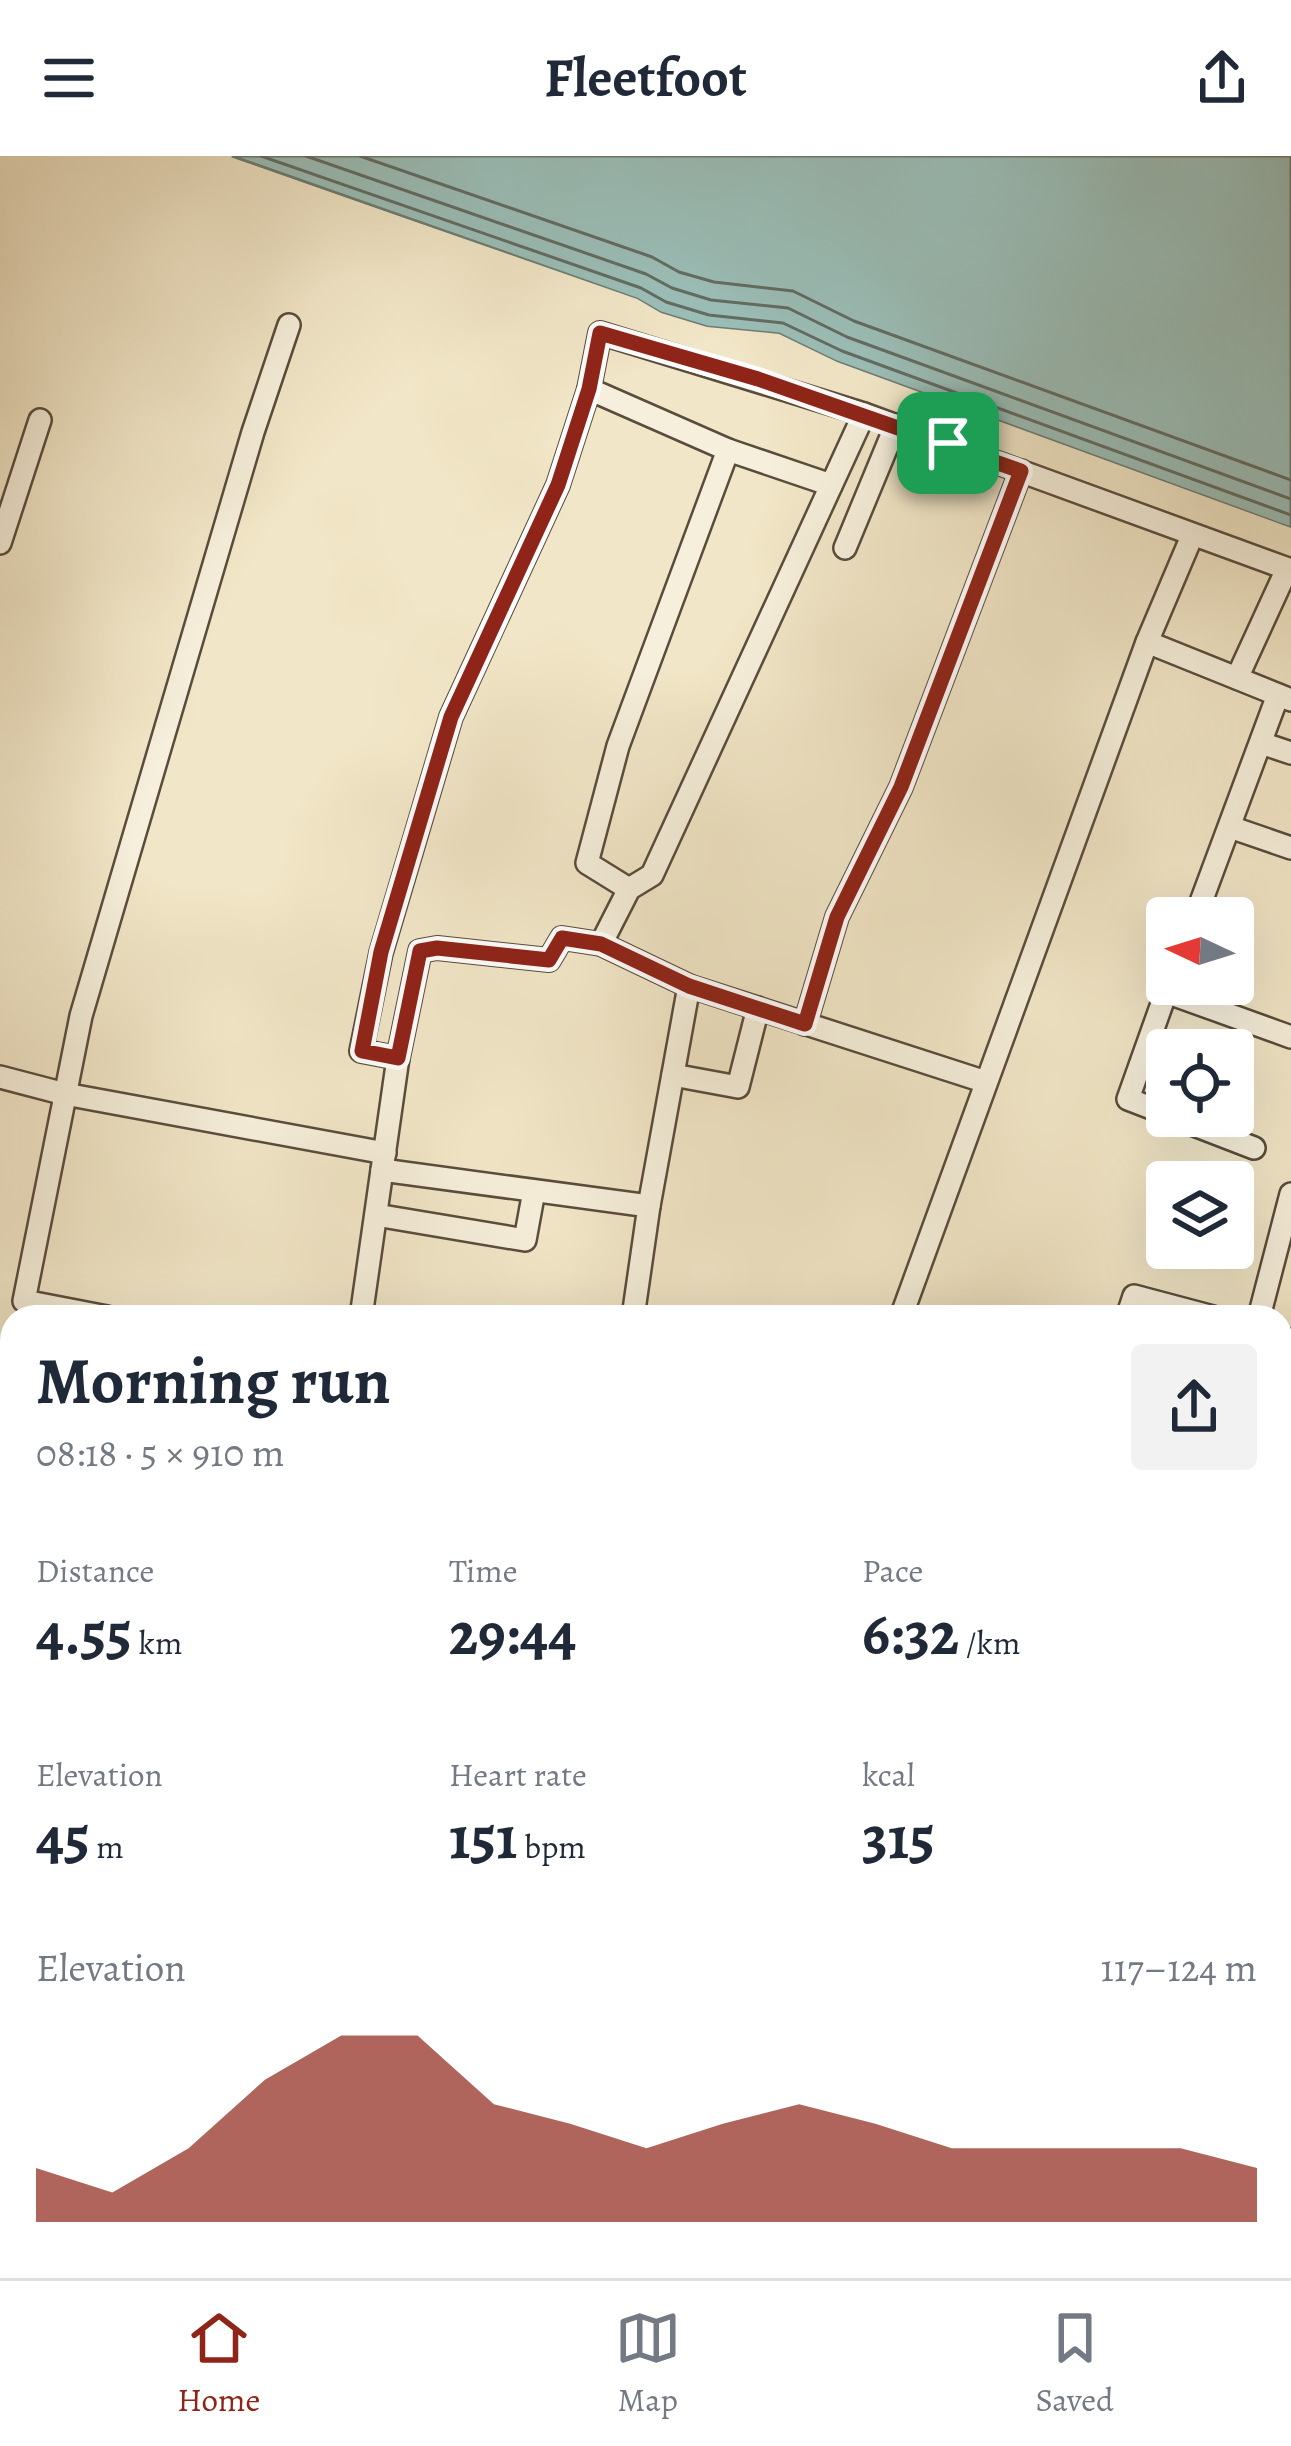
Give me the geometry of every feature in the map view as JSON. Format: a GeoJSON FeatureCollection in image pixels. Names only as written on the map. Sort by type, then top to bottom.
{"type":"FeatureCollection","features":[{"type":"Feature","properties":{"kind":"street"},"geometry":{"type":"LineString","coordinates":[[24,1305],[88,993],[289,325]]}},
{"type":"Feature","properties":{"kind":"street"},"geometry":{"type":"LineString","coordinates":[[398,1058],[362,1051],[381,952],[451,717],[558,485],[589,389],[600,333],[864,414],[1289,569],[1237,678]]}},
{"type":"Feature","properties":{"kind":"street"},"geometry":{"type":"LineString","coordinates":[[589,389],[728,450],[831,485]]}},
{"type":"Feature","properties":{"kind":"street"},"geometry":{"type":"LineString","coordinates":[[601,944],[629,890],[652,875],[864,414]]}},
{"type":"Feature","properties":{"kind":"street"},"geometry":{"type":"LineString","coordinates":[[0,543],[40,420]]}},
{"type":"Feature","properties":{"kind":"street"},"geometry":{"type":"LineString","coordinates":[[845,548],[896,425]]}},
{"type":"Feature","properties":{"kind":"street"},"geometry":{"type":"LineString","coordinates":[[629,890],[587,862],[618,746],[728,450]]}},
{"type":"Feature","properties":{"kind":"street"},"geometry":{"type":"LineString","coordinates":[[805,1024],[837,917],[901,787],[1021,471]]}},
{"type":"Feature","properties":{"kind":"street"},"geometry":{"type":"LineString","coordinates":[[905,1305],[1147,642],[1192,536]]}},
{"type":"Feature","properties":{"kind":"street"},"geometry":{"type":"LineString","coordinates":[[1147,642],[1284,697],[1261,743],[1203,897]]}},
{"type":"Feature","properties":{"kind":"street"},"geometry":{"type":"LineString","coordinates":[[1261,743],[1291,753]]}},
{"type":"Feature","properties":{"kind":"street"},"geometry":{"type":"LineString","coordinates":[[1230,827],[1291,848]]}},
{"type":"Feature","properties":{"kind":"street"},"geometry":{"type":"LineString","coordinates":[[363,1305],[398,1058],[420,951],[437,948],[549,960],[562,938],[601,944],[689,986],[986,1082]]}},
{"type":"Feature","properties":{"kind":"street"},"geometry":{"type":"LineString","coordinates":[[634,1305],[689,986]]}},
{"type":"Feature","properties":{"kind":"street"},"geometry":{"type":"LineString","coordinates":[[1211,1005],[1291,1037]]}},
{"type":"Feature","properties":{"kind":"street"},"geometry":{"type":"LineString","coordinates":[[673,1075],[738,1088],[758,1008]]}},
{"type":"Feature","properties":{"kind":"street"},"geometry":{"type":"LineString","coordinates":[[1146,1050],[1128,1100],[1146,1107]]}},
{"type":"Feature","properties":{"kind":"street"},"geometry":{"type":"LineString","coordinates":[[0,1077],[384,1162],[534,1191],[649,1206]]}},
{"type":"Feature","properties":{"kind":"street"},"geometry":{"type":"LineString","coordinates":[[1226,1137],[1254,1148]]}},
{"type":"Feature","properties":{"kind":"street"},"geometry":{"type":"LineString","coordinates":[[376,1215],[525,1240],[534,1191]]}},
{"type":"Feature","properties":{"kind":"street"},"geometry":{"type":"LineString","coordinates":[[1263,1305],[1285,1241],[1291,1194]]}},
{"type":"Feature","properties":{"kind":"street"},"geometry":{"type":"LineString","coordinates":[[1131,1305],[1134,1296],[1168,1305]]}},
{"type":"Feature","properties":{"kind":"water"},"geometry":{"type":"Polygon","coordinates":[[[232,156],[1291,156],[1291,528],[837,362],[779,334],[707,327],[661,313],[637,299],[232,156]]]}},
{"type":"Feature","properties":{"kind":"pier"},"geometry":{"type":"Polygon","coordinates":[[[226,156],[637,299],[661,313],[707,327],[779,334],[837,362],[1291,528],[1291,534],[835,368],[777,340],[706,333],[659,319],[635,305],[231,164],[226,156]]]}},
{"type":"Feature","properties":{"kind":"route"},"geometry":{"type":"LineString","coordinates":[[600,333],[758,379],[948,443],[1021,471],[901,787],[837,917],[805,1024],[689,986],[601,944],[562,938],[549,960],[437,948],[420,951],[398,1058],[362,1051],[381,952],[451,717],[558,485],[589,389],[600,333]]}}]}
